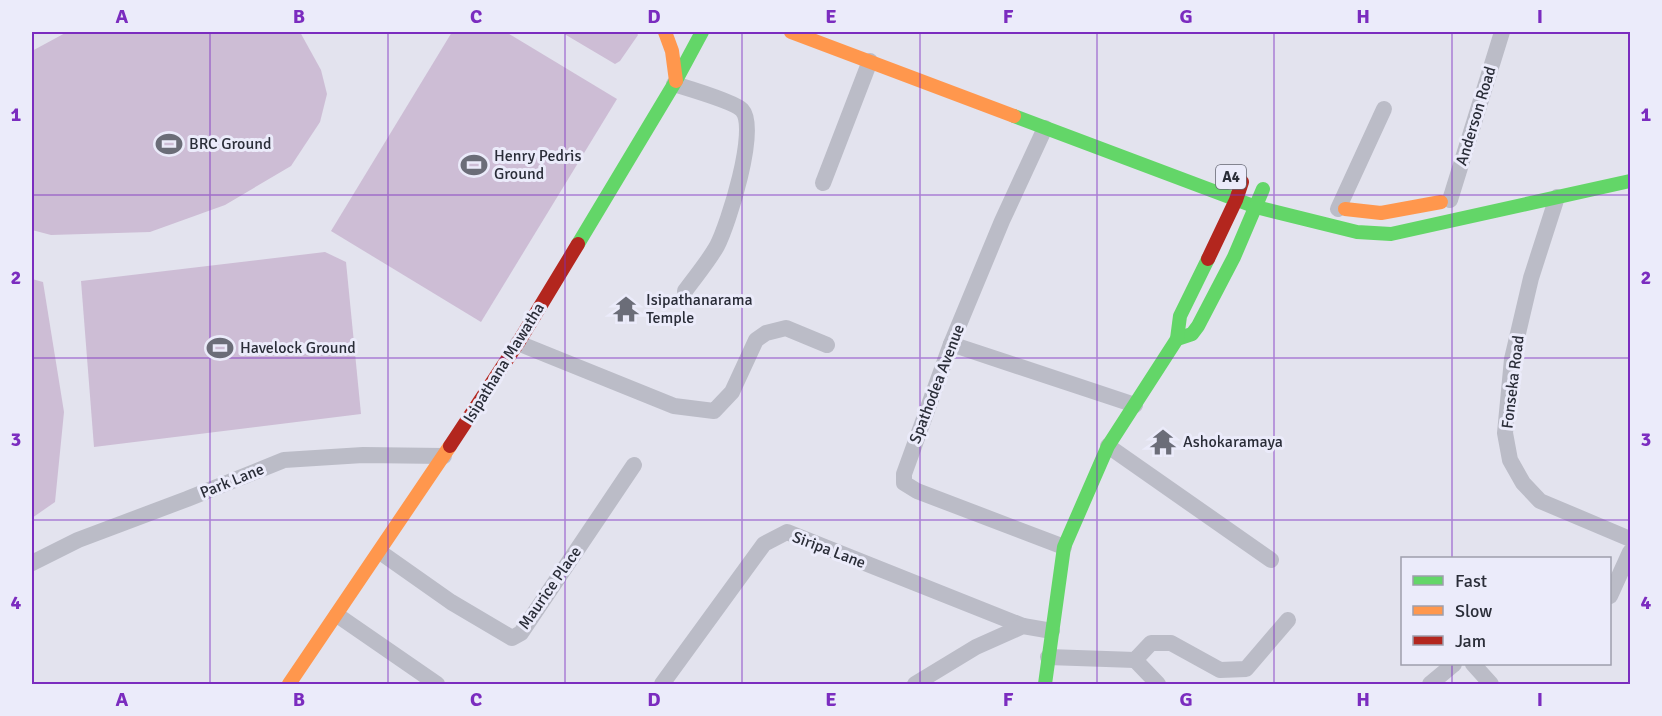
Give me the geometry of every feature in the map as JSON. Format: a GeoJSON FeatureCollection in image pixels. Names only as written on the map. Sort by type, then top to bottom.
{"type":"FeatureCollection","features":[{"type":"Feature","properties":{"kind":"main road"},"geometry":{"type":"LineString","coordinates":[[665,32],[672,51],[675,82]]}},
{"type":"Feature","properties":{"kind":"main road","name":"Isipathana Mawatha"},"geometry":{"type":"LineString","coordinates":[[289,684],[380,552],[518,343],[675,82],[702,32]]}},
{"type":"Feature","properties":{"kind":"main road","name":"A4"},"geometry":{"type":"LineString","coordinates":[[791,32],[1236,200],[1357,232],[1391,234],[1630,181]]}},
{"type":"Feature","properties":{"kind":"main road","name":"A4"},"geometry":{"type":"LineString","coordinates":[[1236,200],[1237,180],[1280,194]]}},
{"type":"Feature","properties":{"kind":"main road"},"geometry":{"type":"LineString","coordinates":[[1177,339],[1192,334],[1198,326],[1234,257],[1263,189]]}},
{"type":"Feature","properties":{"kind":"main road"},"geometry":{"type":"LineString","coordinates":[[1333,208],[1381,213],[1458,198]]}},
{"type":"Feature","properties":{"kind":"main road"},"geometry":{"type":"LineString","coordinates":[[1045,684],[1064,547],[1108,446],[1177,339],[1180,316],[1236,200]]}},
{"type":"Feature","properties":{"kind":"street","name":"Anderson Road"},"geometry":{"type":"LineString","coordinates":[[1458,198],[1502,32]]}},
{"type":"Feature","properties":{"kind":"street"},"geometry":{"type":"LineString","coordinates":[[823,183],[870,61]]}},
{"type":"Feature","properties":{"kind":"street"},"geometry":{"type":"LineString","coordinates":[[675,82],[742,109],[747,119],[746,147],[735,198],[717,246],[685,291]]}},
{"type":"Feature","properties":{"kind":"street"},"geometry":{"type":"LineString","coordinates":[[1333,208],[1384,109]]}},
{"type":"Feature","properties":{"kind":"street","name":"Spathodea Avenue"},"geometry":{"type":"LineString","coordinates":[[1045,128],[1002,221],[951,344],[904,474],[904,483],[917,491],[1064,547]]}},
{"type":"Feature","properties":{"kind":"street","name":"Fonseka Road"},"geometry":{"type":"LineString","coordinates":[[1557,197],[1531,278],[1512,358],[1505,433],[1510,460],[1524,483],[1540,501],[1630,539]]}},
{"type":"Feature","properties":{"kind":"street"},"geometry":{"type":"LineString","coordinates":[[518,343],[674,406],[714,411],[732,392],[756,340],[765,333],[786,328],[827,345]]}},
{"type":"Feature","properties":{"kind":"street"},"geometry":{"type":"LineString","coordinates":[[951,344],[1135,405]]}},
{"type":"Feature","properties":{"kind":"street"},"geometry":{"type":"LineString","coordinates":[[1108,446],[1271,560]]}},
{"type":"Feature","properties":{"kind":"street","name":"Park Lane"},"geometry":{"type":"LineString","coordinates":[[32,563],[78,540],[284,460],[363,455],[444,456]]}},
{"type":"Feature","properties":{"kind":"street","name":"Maurice Place"},"geometry":{"type":"LineString","coordinates":[[380,552],[450,602],[512,638],[521,633],[634,465]]}},
{"type":"Feature","properties":{"kind":"street","name":"Siripa Lane"},"geometry":{"type":"LineString","coordinates":[[662,684],[764,544],[788,532],[1023,626],[1052,631]]}},
{"type":"Feature","properties":{"kind":"street"},"geometry":{"type":"LineString","coordinates":[[1611,594],[1630,552]]}},
{"type":"Feature","properties":{"kind":"street"},"geometry":{"type":"LineString","coordinates":[[337,615],[436,684]]}},
{"type":"Feature","properties":{"kind":"street"},"geometry":{"type":"LineString","coordinates":[[1135,660],[1151,643],[1171,643],[1220,670],[1246,669],[1288,620]]}},
{"type":"Feature","properties":{"kind":"street"},"geometry":{"type":"LineString","coordinates":[[915,684],[976,646],[1023,626]]}},
{"type":"Feature","properties":{"kind":"street"},"geometry":{"type":"LineString","coordinates":[[1048,657],[1135,660],[1158,684]]}},
{"type":"Feature","properties":{"kind":"street"},"geometry":{"type":"LineString","coordinates":[[1430,684],[1452,665]]}},
{"type":"Feature","properties":{"kind":"street"},"geometry":{"type":"LineString","coordinates":[[1475,665],[1491,684]]}},
{"type":"Feature","properties":{"kind":"shaded area","name":"BRC Ground"},"geometry":{"type":"Polygon","coordinates":[[[67,32],[300,32],[321,70],[327,94],[320,122],[291,166],[225,205],[150,232],[51,235],[32,230],[32,51],[67,32]]]}},
{"type":"Feature","properties":{"kind":"shaded area","name":"Henry Pedris Ground"},"geometry":{"type":"Polygon","coordinates":[[[452,32],[506,32],[617,99],[481,322],[331,231],[452,32]]]}},
{"type":"Feature","properties":{"kind":"shaded area"},"geometry":{"type":"Polygon","coordinates":[[[561,32],[636,32],[638,35],[620,61],[615,64],[561,32]]]}},
{"type":"Feature","properties":{"kind":"shaded area","name":"Havelock Ground"},"geometry":{"type":"Polygon","coordinates":[[[325,252],[346,262],[361,414],[94,447],[81,281],[325,252]]]}},
{"type":"Feature","properties":{"kind":"shaded area"},"geometry":{"type":"Polygon","coordinates":[[[32,279],[43,282],[64,412],[55,502],[32,518],[32,279]]]}},
{"type":"Feature","properties":{"kind":"traffic: fast"},"geometry":{"type":"LineString","coordinates":[[578,244],[674,84],[702,32]]}},
{"type":"Feature","properties":{"kind":"traffic: fast"},"geometry":{"type":"LineString","coordinates":[[1014,116],[1256,207],[1357,232],[1391,234],[1630,181]]}},
{"type":"Feature","properties":{"kind":"traffic: fast"},"geometry":{"type":"LineString","coordinates":[[1177,339],[1192,334],[1198,326],[1234,257],[1263,189]]}},
{"type":"Feature","properties":{"kind":"traffic: fast"},"geometry":{"type":"LineString","coordinates":[[1045,684],[1064,547],[1108,446],[1177,339],[1180,316],[1208,259]]}},
{"type":"Feature","properties":{"kind":"traffic: slow"},"geometry":{"type":"LineString","coordinates":[[665,32],[672,51],[676,81]]}},
{"type":"Feature","properties":{"kind":"traffic: slow"},"geometry":{"type":"LineString","coordinates":[[791,32],[1014,116]]}},
{"type":"Feature","properties":{"kind":"traffic: slow"},"geometry":{"type":"LineString","coordinates":[[1345,209],[1381,213],[1441,202]]}},
{"type":"Feature","properties":{"kind":"traffic: slow"},"geometry":{"type":"LineString","coordinates":[[289,684],[450,446]]}},
{"type":"Feature","properties":{"kind":"traffic: jam"},"geometry":{"type":"LineString","coordinates":[[1208,259],[1242,182]]}},
{"type":"Feature","properties":{"kind":"traffic: jam"},"geometry":{"type":"LineString","coordinates":[[450,446],[518,343],[578,244]]}},
{"type":"Feature","properties":{"kind":"place","name":"BRC Ground"},"geometry":{"type":"Point","coordinates":[169,144]}},
{"type":"Feature","properties":{"kind":"place","name":"Henry Pedris Ground"},"geometry":{"type":"Point","coordinates":[474,165]}},
{"type":"Feature","properties":{"kind":"place","name":"Isipathanarama Temple"},"geometry":{"type":"Point","coordinates":[626,309]}},
{"type":"Feature","properties":{"kind":"place","name":"Havelock Ground"},"geometry":{"type":"Point","coordinates":[220,348]}},
{"type":"Feature","properties":{"kind":"place","name":"Ashokaramaya"},"geometry":{"type":"Point","coordinates":[1163,442]}}]}
